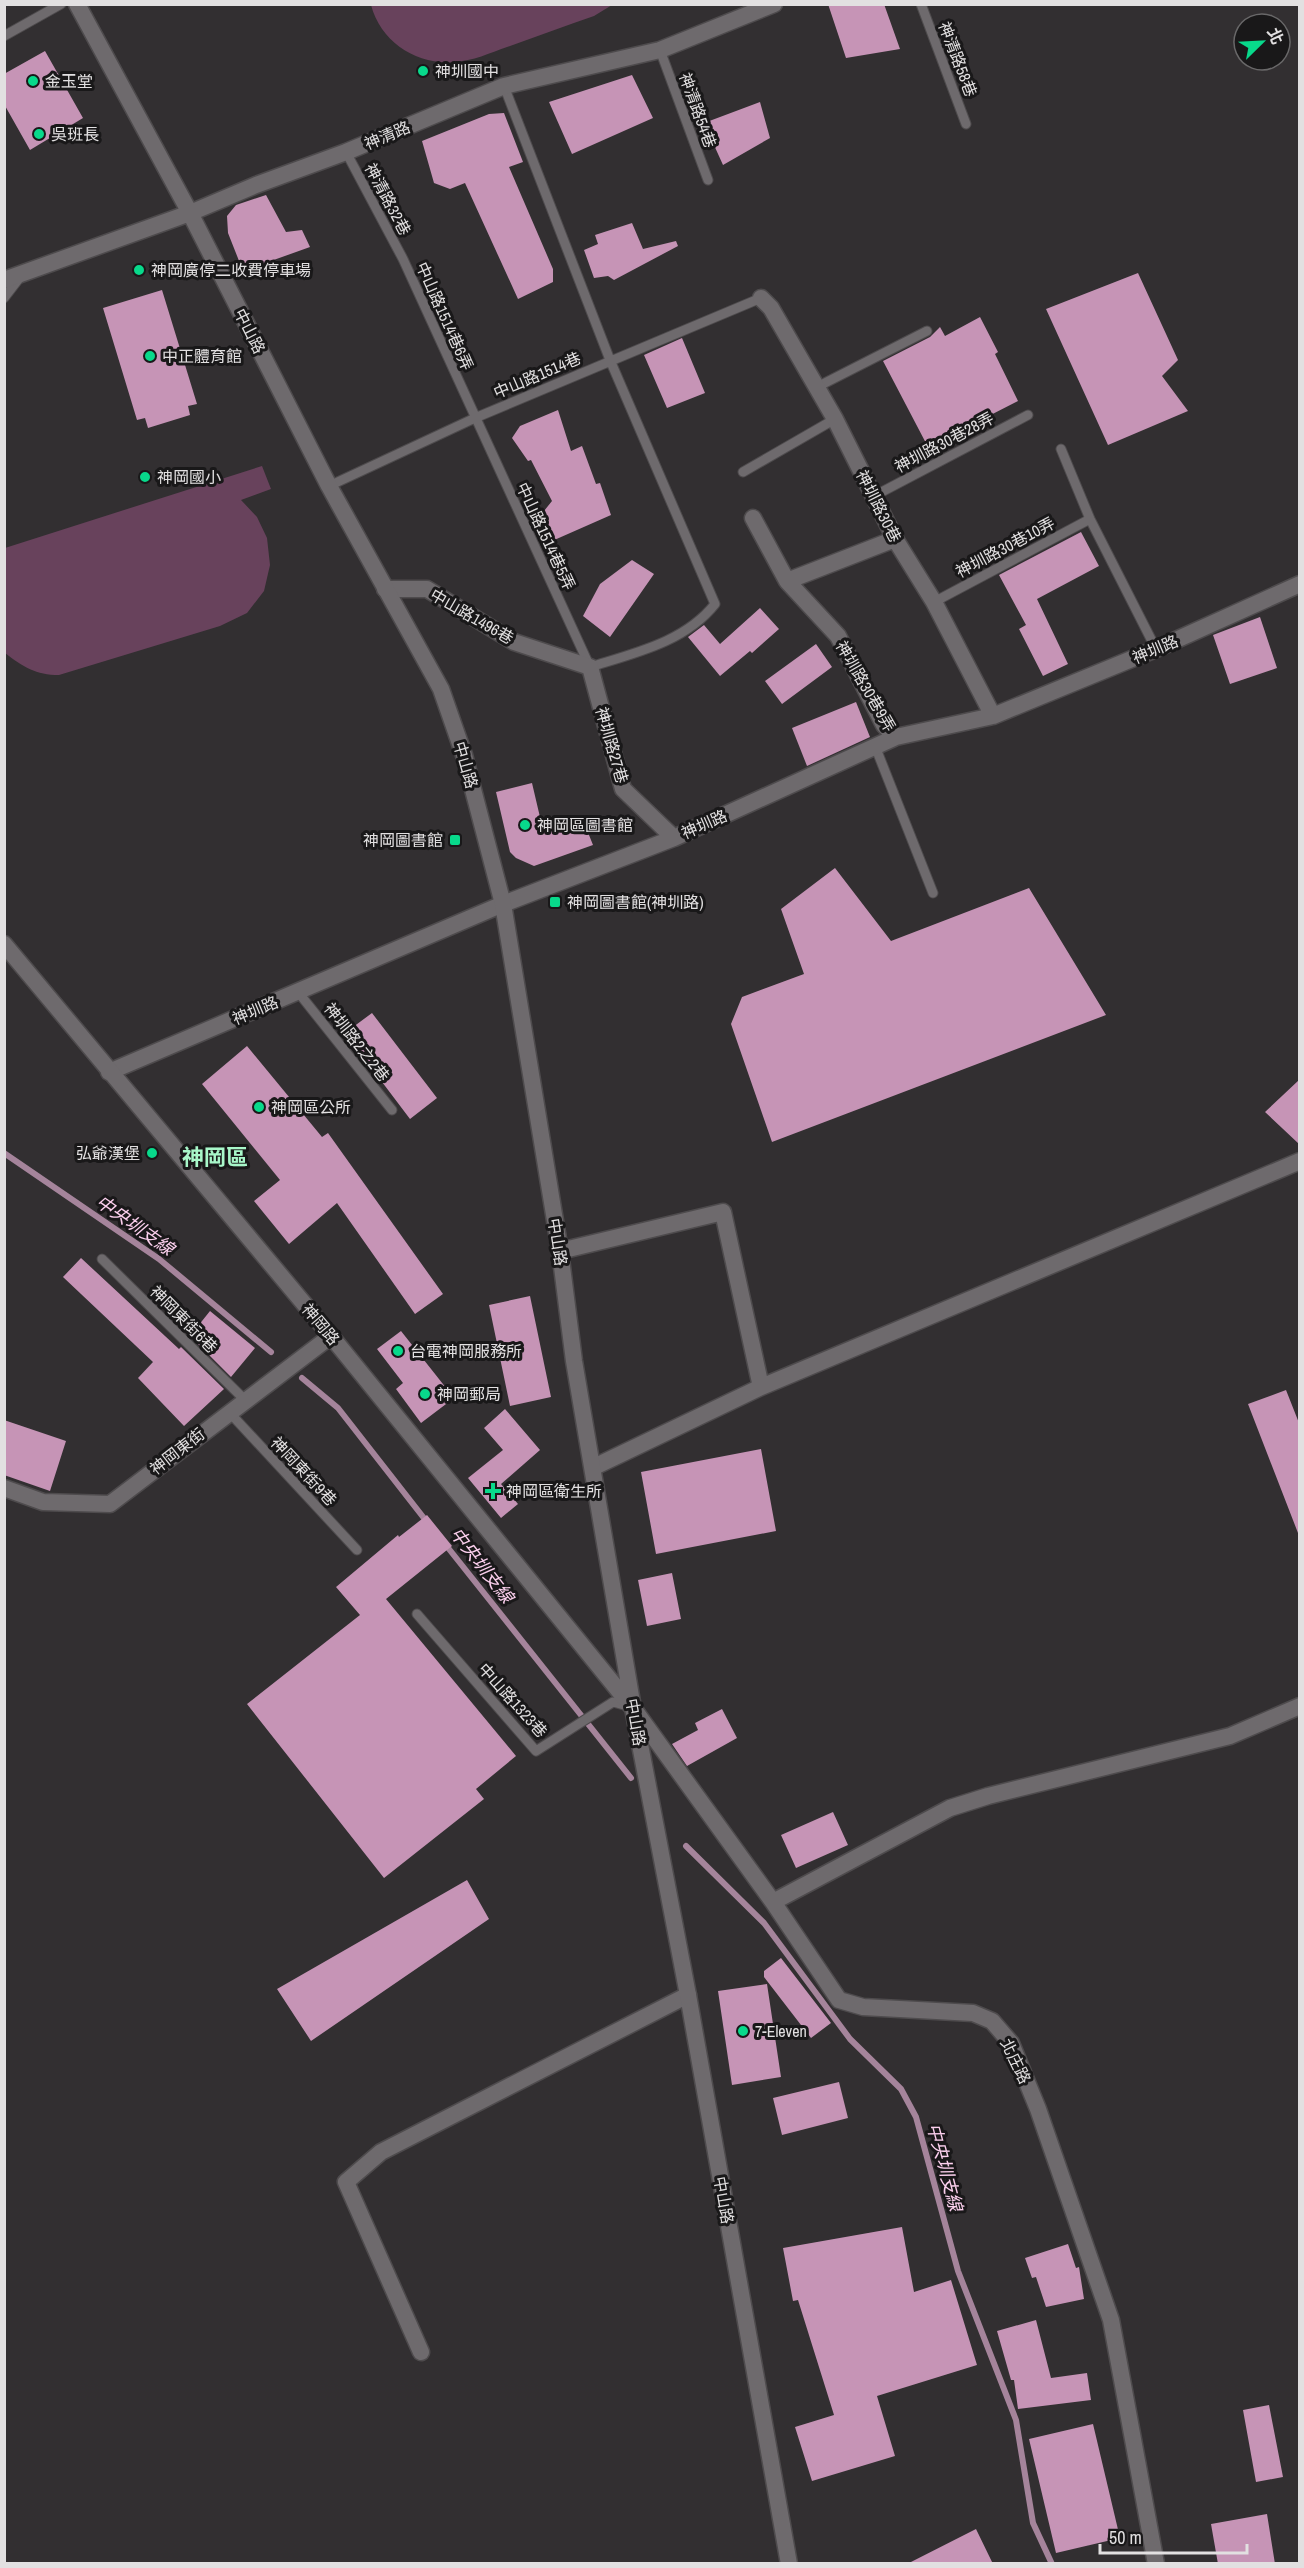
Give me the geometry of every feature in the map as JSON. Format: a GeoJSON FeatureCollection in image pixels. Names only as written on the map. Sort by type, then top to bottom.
{"type":"FeatureCollection","features":[{"type":"Feature","properties":{"kind":"street","name":"中山路"},"geometry":{"type":"LineString","coordinates":[[77,4],[190,213],[329,486],[441,690],[464,755],[503,904],[560,1251],[574,1361],[594,1467],[633,1708],[688,1995],[789,2564]]}},
{"type":"Feature","properties":{"kind":"street","name":"神清路"},"geometry":{"type":"LineString","coordinates":[[4,280],[190,213],[256,185],[346,153],[504,86],[660,50],[774,4]]}},
{"type":"Feature","properties":{"kind":"street","name":"神圳路30巷"},"geometry":{"type":"LineString","coordinates":[[761,298],[771,308],[835,419],[895,538],[934,602],[993,716]]}},
{"type":"Feature","properties":{"kind":"street","name":"神圳路30巷9弄"},"geometry":{"type":"LineString","coordinates":[[753,518],[788,581],[838,636],[884,724],[896,737]]}},
{"type":"Feature","properties":{"kind":"street"},"geometry":{"type":"LineString","coordinates":[[788,581],[895,538]]}},
{"type":"Feature","properties":{"kind":"street","name":"神圳路"},"geometry":{"type":"LineString","coordinates":[[110,1072],[503,904],[674,838],[896,737],[993,716],[1156,649],[1299,584]]}},
{"type":"Feature","properties":{"kind":"street","name":"中山路1496巷"},"geometry":{"type":"LineString","coordinates":[[385,589],[427,589],[514,642],[590,667]]}},
{"type":"Feature","properties":{"kind":"street","name":"神圳路27巷"},"geometry":{"type":"LineString","coordinates":[[590,667],[623,789],[674,838]]}},
{"type":"Feature","properties":{"kind":"street","name":"神岡路"},"geometry":{"type":"LineString","coordinates":[[4,944],[331,1336],[633,1708]]}},
{"type":"Feature","properties":{"kind":"street"},"geometry":{"type":"LineString","coordinates":[[594,1467],[761,1387],[1299,1161]]}},
{"type":"Feature","properties":{"kind":"street"},"geometry":{"type":"LineString","coordinates":[[560,1251],[723,1212],[761,1387]]}},
{"type":"Feature","properties":{"kind":"street","name":"神岡東街"},"geometry":{"type":"LineString","coordinates":[[4,1488],[43,1502],[110,1504],[331,1336]]}},
{"type":"Feature","properties":{"kind":"street"},"geometry":{"type":"LineString","coordinates":[[773,1902],[950,1808],[988,1796],[1230,1736],[1299,1706]]}},
{"type":"Feature","properties":{"kind":"street","name":"北庄路"},"geometry":{"type":"LineString","coordinates":[[633,1708],[773,1902],[839,2000],[863,2007],[973,2013],[992,2021],[1011,2043],[1038,2109],[1111,2320],[1156,2564]]}},
{"type":"Feature","properties":{"kind":"street"},"geometry":{"type":"LineString","coordinates":[[421,2352],[346,2182],[381,2152],[688,1995]]}},
{"type":"Feature","properties":{"kind":"lane"},"geometry":{"type":"LineString","coordinates":[[4,36],[61,4]]}},
{"type":"Feature","properties":{"kind":"lane","name":"神清路58巷"},"geometry":{"type":"LineString","coordinates":[[921,4],[966,124]]}},
{"type":"Feature","properties":{"kind":"lane","name":"神清路54巷"},"geometry":{"type":"LineString","coordinates":[[660,50],[708,180]]}},
{"type":"Feature","properties":{"kind":"lane"},"geometry":{"type":"LineString","coordinates":[[504,86],[610,360],[715,604],[693,627],[667,640],[590,667]]}},
{"type":"Feature","properties":{"kind":"lane","name":"神清路32巷"},"geometry":{"type":"LineString","coordinates":[[346,153],[403,260]]}},
{"type":"Feature","properties":{"kind":"lane","name":"中山路1514巷6弄"},"geometry":{"type":"LineString","coordinates":[[403,260],[475,418]]}},
{"type":"Feature","properties":{"kind":"lane"},"geometry":{"type":"LineString","coordinates":[[4,298],[23,273]]}},
{"type":"Feature","properties":{"kind":"lane","name":"中山路1514巷"},"geometry":{"type":"LineString","coordinates":[[329,486],[475,418],[761,298]]}},
{"type":"Feature","properties":{"kind":"lane"},"geometry":{"type":"LineString","coordinates":[[817,387],[927,331]]}},
{"type":"Feature","properties":{"kind":"lane","name":"神圳路30巷28弄"},"geometry":{"type":"LineString","coordinates":[[873,496],[1028,415]]}},
{"type":"Feature","properties":{"kind":"lane","name":"中山路1514巷5弄"},"geometry":{"type":"LineString","coordinates":[[475,418],[590,667]]}},
{"type":"Feature","properties":{"kind":"lane"},"geometry":{"type":"LineString","coordinates":[[744,472],[835,419]]}},
{"type":"Feature","properties":{"kind":"lane"},"geometry":{"type":"LineString","coordinates":[[1061,449],[1090,519],[1156,649]]}},
{"type":"Feature","properties":{"kind":"lane","name":"神圳路30巷10弄"},"geometry":{"type":"LineString","coordinates":[[934,602],[1090,519]]}},
{"type":"Feature","properties":{"kind":"lane"},"geometry":{"type":"LineString","coordinates":[[875,747],[933,893]]}},
{"type":"Feature","properties":{"kind":"lane","name":"神圳路2之2巷"},"geometry":{"type":"LineString","coordinates":[[298,992],[392,1110]]}},
{"type":"Feature","properties":{"kind":"lane","name":"神岡東街6巷"},"geometry":{"type":"LineString","coordinates":[[102,1259],[245,1400]]}},
{"type":"Feature","properties":{"kind":"lane","name":"神岡東街9巷"},"geometry":{"type":"LineString","coordinates":[[229,1412],[357,1550]]}},
{"type":"Feature","properties":{"kind":"lane","name":"中山路1323巷"},"geometry":{"type":"LineString","coordinates":[[417,1614],[536,1751],[613,1702],[633,1708]]}},
{"type":"Feature","properties":{"kind":"shaded area"},"geometry":{"type":"Polygon","coordinates":[[[371,4],[612,5],[594,16],[481,56],[468,60],[440,62],[414,55],[392,40],[376,18],[371,4]]]}},
{"type":"Feature","properties":{"kind":"shaded area"},"geometry":{"type":"Polygon","coordinates":[[[262,466],[271,489],[241,500],[257,517],[267,538],[270,565],[264,591],[247,613],[220,626],[59,675],[43,674],[30,669],[5,653],[5,548],[262,466]]]}},
{"type":"Feature","properties":{"kind":"building"},"geometry":{"type":"Polygon","coordinates":[[[828,4],[884,4],[900,49],[846,58],[828,4]]]}},
{"type":"Feature","properties":{"kind":"building"},"geometry":{"type":"Polygon","coordinates":[[[45,51],[83,118],[30,150],[4,104],[4,74],[45,51]]]}},
{"type":"Feature","properties":{"kind":"building"},"geometry":{"type":"Polygon","coordinates":[[[632,75],[653,118],[572,154],[549,102],[632,75]]]}},
{"type":"Feature","properties":{"kind":"building"},"geometry":{"type":"Polygon","coordinates":[[[760,102],[770,138],[723,165],[704,123],[760,102]]]}},
{"type":"Feature","properties":{"kind":"building"},"geometry":{"type":"Polygon","coordinates":[[[504,113],[523,162],[509,167],[553,269],[553,282],[518,299],[465,183],[450,189],[434,183],[422,141],[489,114],[504,113]]]}},
{"type":"Feature","properties":{"kind":"building"},"geometry":{"type":"Polygon","coordinates":[[[266,195],[286,232],[302,230],[310,247],[243,271],[228,233],[227,216],[236,205],[266,195]]]}},
{"type":"Feature","properties":{"kind":"building"},"geometry":{"type":"Polygon","coordinates":[[[632,223],[643,249],[676,241],[678,246],[614,280],[608,276],[594,278],[584,250],[598,244],[595,235],[632,223]]]}},
{"type":"Feature","properties":{"kind":"building"},"geometry":{"type":"Polygon","coordinates":[[[1138,273],[1178,360],[1162,376],[1188,411],[1108,445],[1046,309],[1138,273]]]}},
{"type":"Feature","properties":{"kind":"building","name":"中正體育館"},"geometry":{"type":"Polygon","coordinates":[[[162,290],[197,404],[188,406],[190,415],[148,428],[145,418],[137,420],[103,308],[162,290]]]}},
{"type":"Feature","properties":{"kind":"building"},"geometry":{"type":"Polygon","coordinates":[[[980,317],[998,352],[995,354],[1018,401],[928,447],[883,361],[930,337],[940,327],[945,336],[980,317]]]}},
{"type":"Feature","properties":{"kind":"building"},"geometry":{"type":"Polygon","coordinates":[[[682,338],[705,393],[667,408],[644,355],[682,338]]]}},
{"type":"Feature","properties":{"kind":"building"},"geometry":{"type":"Polygon","coordinates":[[[558,410],[571,451],[582,446],[596,484],[600,483],[611,515],[552,541],[540,516],[552,501],[531,460],[528,461],[512,438],[520,426],[558,410]]]}},
{"type":"Feature","properties":{"kind":"building"},"geometry":{"type":"Polygon","coordinates":[[[1081,532],[1099,566],[1037,599],[1068,664],[1043,676],[1019,629],[1026,625],[999,575],[1081,532]]]}},
{"type":"Feature","properties":{"kind":"building"},"geometry":{"type":"Polygon","coordinates":[[[632,560],[654,574],[610,637],[583,616],[600,584],[632,560]]]}},
{"type":"Feature","properties":{"kind":"building"},"geometry":{"type":"Polygon","coordinates":[[[760,608],[779,629],[752,653],[750,651],[720,676],[688,637],[704,625],[720,644],[760,608]]]}},
{"type":"Feature","properties":{"kind":"building"},"geometry":{"type":"Polygon","coordinates":[[[1260,617],[1277,668],[1230,684],[1213,635],[1260,617]]]}},
{"type":"Feature","properties":{"kind":"building"},"geometry":{"type":"Polygon","coordinates":[[[816,644],[832,667],[782,704],[765,681],[816,644]]]}},
{"type":"Feature","properties":{"kind":"building"},"geometry":{"type":"Polygon","coordinates":[[[856,702],[870,737],[807,766],[792,728],[856,702]]]}},
{"type":"Feature","properties":{"kind":"building","name":"神岡區圖書館"},"geometry":{"type":"Polygon","coordinates":[[[532,783],[543,830],[581,815],[593,845],[534,866],[516,858],[510,852],[496,792],[532,783]]]}},
{"type":"Feature","properties":{"kind":"building"},"geometry":{"type":"Polygon","coordinates":[[[835,868],[891,941],[1029,888],[1106,1015],[772,1142],[731,1024],[742,997],[804,974],[781,909],[835,868]]]}},
{"type":"Feature","properties":{"kind":"building"},"geometry":{"type":"Polygon","coordinates":[[[372,1013],[437,1098],[410,1119],[345,1033],[372,1013]]]}},
{"type":"Feature","properties":{"kind":"building"},"geometry":{"type":"Polygon","coordinates":[[[247,1046],[322,1137],[328,1133],[443,1294],[415,1314],[337,1203],[289,1244],[254,1201],[280,1180],[202,1084],[247,1046]]]}},
{"type":"Feature","properties":{"kind":"building"},"geometry":{"type":"Polygon","coordinates":[[[1299,1080],[1299,1144],[1265,1112],[1299,1080]]]}},
{"type":"Feature","properties":{"kind":"building"},"geometry":{"type":"Polygon","coordinates":[[[81,1258],[179,1349],[181,1347],[224,1389],[184,1426],[138,1378],[153,1362],[63,1277],[81,1258]]]}},
{"type":"Feature","properties":{"kind":"building"},"geometry":{"type":"Polygon","coordinates":[[[530,1296],[551,1397],[510,1406],[489,1305],[530,1296]]]}},
{"type":"Feature","properties":{"kind":"building"},"geometry":{"type":"Polygon","coordinates":[[[210,1311],[255,1348],[231,1377],[190,1336],[210,1311]]]}},
{"type":"Feature","properties":{"kind":"building"},"geometry":{"type":"Polygon","coordinates":[[[401,1331],[454,1398],[421,1423],[396,1389],[403,1383],[377,1349],[401,1331]]]}},
{"type":"Feature","properties":{"kind":"building"},"geometry":{"type":"Polygon","coordinates":[[[1286,1390],[1299,1423],[1298,1533],[1248,1404],[1286,1390]]]}},
{"type":"Feature","properties":{"kind":"building"},"geometry":{"type":"Polygon","coordinates":[[[505,1409],[540,1450],[501,1484],[518,1504],[501,1518],[468,1478],[503,1450],[484,1428],[505,1409]]]}},
{"type":"Feature","properties":{"kind":"building"},"geometry":{"type":"Polygon","coordinates":[[[4,1420],[66,1441],[50,1491],[4,1475],[4,1420]]]}},
{"type":"Feature","properties":{"kind":"building"},"geometry":{"type":"Polygon","coordinates":[[[761,1449],[776,1531],[656,1554],[641,1472],[761,1449]]]}},
{"type":"Feature","properties":{"kind":"building"},"geometry":{"type":"Polygon","coordinates":[[[427,1515],[452,1546],[386,1599],[516,1756],[476,1789],[484,1799],[384,1878],[247,1704],[360,1615],[336,1587],[398,1535],[399,1537],[427,1515]]]}},
{"type":"Feature","properties":{"kind":"building"},"geometry":{"type":"Polygon","coordinates":[[[672,1573],[681,1619],[647,1626],[638,1580],[672,1573]]]}},
{"type":"Feature","properties":{"kind":"building"},"geometry":{"type":"Polygon","coordinates":[[[722,1709],[737,1738],[687,1766],[672,1744],[698,1730],[695,1723],[722,1709]]]}},
{"type":"Feature","properties":{"kind":"building"},"geometry":{"type":"Polygon","coordinates":[[[833,1812],[848,1845],[796,1868],[781,1835],[833,1812]]]}},
{"type":"Feature","properties":{"kind":"building"},"geometry":{"type":"Polygon","coordinates":[[[467,1880],[489,1919],[311,2041],[277,1989],[467,1880]]]}},
{"type":"Feature","properties":{"kind":"building"},"geometry":{"type":"Polygon","coordinates":[[[781,1958],[831,2023],[811,2038],[764,1977],[764,1971],[781,1958]]]}},
{"type":"Feature","properties":{"kind":"building"},"geometry":{"type":"Polygon","coordinates":[[[767,1984],[781,2077],[732,2085],[718,1991],[767,1984]]]}},
{"type":"Feature","properties":{"kind":"building"},"geometry":{"type":"Polygon","coordinates":[[[839,2082],[848,2118],[782,2135],[773,2098],[839,2082]]]}},
{"type":"Feature","properties":{"kind":"building"},"geometry":{"type":"Polygon","coordinates":[[[902,2227],[914,2292],[951,2280],[977,2365],[877,2396],[895,2456],[812,2481],[795,2427],[834,2415],[798,2300],[793,2301],[783,2248],[902,2227]]]}},
{"type":"Feature","properties":{"kind":"building"},"geometry":{"type":"Polygon","coordinates":[[[1068,2244],[1076,2268],[1079,2267],[1084,2299],[1046,2307],[1036,2277],[1032,2278],[1025,2258],[1068,2244]]]}},
{"type":"Feature","properties":{"kind":"building"},"geometry":{"type":"Polygon","coordinates":[[[1036,2320],[1051,2378],[1087,2373],[1091,2400],[1018,2409],[1014,2380],[1011,2380],[997,2331],[1036,2320]]]}},
{"type":"Feature","properties":{"kind":"building"},"geometry":{"type":"Polygon","coordinates":[[[1269,2405],[1283,2477],[1256,2482],[1243,2410],[1269,2405]]]}},
{"type":"Feature","properties":{"kind":"building"},"geometry":{"type":"Polygon","coordinates":[[[1093,2424],[1120,2538],[1056,2553],[1029,2439],[1093,2424]]]}},
{"type":"Feature","properties":{"kind":"building"},"geometry":{"type":"Polygon","coordinates":[[[1267,2514],[1275,2564],[1218,2564],[1211,2524],[1267,2514]]]}},
{"type":"Feature","properties":{"kind":"building"},"geometry":{"type":"Polygon","coordinates":[[[976,2529],[993,2564],[907,2564],[976,2529]]]}},
{"type":"Feature","properties":{"kind":"waterway","name":"中央圳支線"},"geometry":{"type":"LineString","coordinates":[[4,1153],[159,1259],[271,1352]]}},
{"type":"Feature","properties":{"kind":"waterway","name":"中央圳支線"},"geometry":{"type":"LineString","coordinates":[[302,1378],[338,1408],[427,1522]]}},
{"type":"Feature","properties":{"kind":"waterway","name":"中央圳支線"},"geometry":{"type":"LineString","coordinates":[[445,1544],[631,1778]]}},
{"type":"Feature","properties":{"kind":"waterway","name":"中央圳支線"},"geometry":{"type":"LineString","coordinates":[[686,1846],[764,1923],[850,2039],[901,2089],[916,2117],[958,2271],[1016,2420],[1033,2523],[1052,2564]]}},
{"type":"Feature","properties":{"kind":"place","name":"神圳國中"},"geometry":{"type":"Point","coordinates":[423,71]}},
{"type":"Feature","properties":{"kind":"place","name":"金玉堂"},"geometry":{"type":"Point","coordinates":[33,81]}},
{"type":"Feature","properties":{"kind":"place","name":"吳班長"},"geometry":{"type":"Point","coordinates":[39,134]}},
{"type":"Feature","properties":{"kind":"place","name":"神岡廣停二收費停車場"},"geometry":{"type":"Point","coordinates":[139,270]}},
{"type":"Feature","properties":{"kind":"place","name":"中正體育館"},"geometry":{"type":"Point","coordinates":[150,356]}},
{"type":"Feature","properties":{"kind":"place","name":"神岡國小"},"geometry":{"type":"Point","coordinates":[145,477]}},
{"type":"Feature","properties":{"kind":"place","name":"神岡區圖書館"},"geometry":{"type":"Point","coordinates":[525,825]}},
{"type":"Feature","properties":{"kind":"place","name":"神岡圖書館"},"geometry":{"type":"Point","coordinates":[455,840]}},
{"type":"Feature","properties":{"kind":"place","name":"神岡圖書館(神圳路)"},"geometry":{"type":"Point","coordinates":[555,902]}},
{"type":"Feature","properties":{"kind":"place","name":"神岡區公所"},"geometry":{"type":"Point","coordinates":[259,1107]}},
{"type":"Feature","properties":{"kind":"place","name":"弘爺漢堡"},"geometry":{"type":"Point","coordinates":[152,1153]}},
{"type":"Feature","properties":{"kind":"place","name":"台電神岡服務所"},"geometry":{"type":"Point","coordinates":[398,1351]}},
{"type":"Feature","properties":{"kind":"place","name":"神岡郵局"},"geometry":{"type":"Point","coordinates":[425,1394]}},
{"type":"Feature","properties":{"kind":"place","name":"神岡區衛生所"},"geometry":{"type":"Point","coordinates":[493,1491]}},
{"type":"Feature","properties":{"kind":"place","name":"7-Eleven"},"geometry":{"type":"Point","coordinates":[743,2031]}},
{"type":"Feature","properties":{"kind":"district","name":"神岡區"},"geometry":{"type":"Point","coordinates":[215,1157]}}]}
